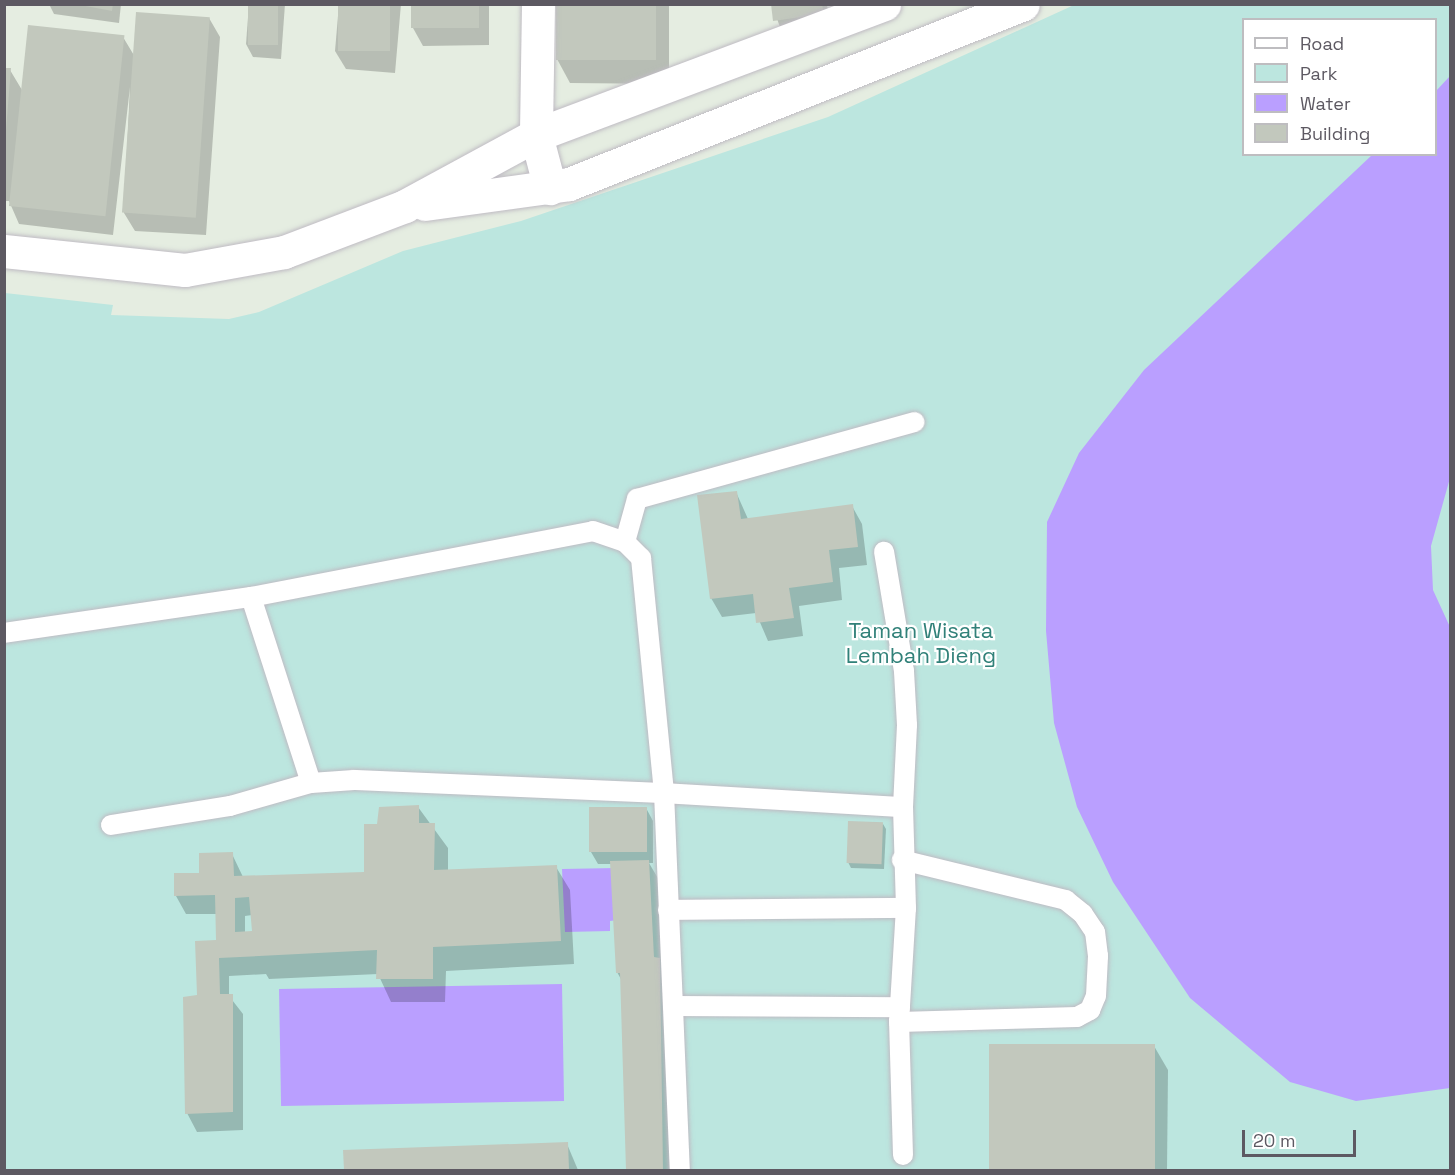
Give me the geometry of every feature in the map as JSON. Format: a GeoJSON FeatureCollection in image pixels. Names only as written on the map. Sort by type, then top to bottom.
{"type":"FeatureCollection","features":[{"type":"Feature","properties":{"kind":"street"},"geometry":{"type":"LineString","coordinates":[[538,4],[536,135],[550,188]]}},
{"type":"Feature","properties":{"kind":"street"},"geometry":{"type":"LineString","coordinates":[[4,251],[185,270],[284,252],[405,206],[536,135],[841,13],[884,4]]}},
{"type":"Feature","properties":{"kind":"street"},"geometry":{"type":"LineString","coordinates":[[405,206],[569,184],[1023,4]]}},
{"type":"Feature","properties":{"kind":"lane"},"geometry":{"type":"LineString","coordinates":[[625,542],[637,499],[915,423]]}},
{"type":"Feature","properties":{"kind":"lane"},"geometry":{"type":"LineString","coordinates":[[4,633],[251,597],[593,531],[625,542],[641,558],[664,793],[680,1170]]}},
{"type":"Feature","properties":{"kind":"lane"},"geometry":{"type":"LineString","coordinates":[[884,552],[904,670],[907,725],[902,860],[906,908],[900,1014],[903,1155]]}},
{"type":"Feature","properties":{"kind":"lane"},"geometry":{"type":"LineString","coordinates":[[251,597],[311,783]]}},
{"type":"Feature","properties":{"kind":"lane"},"geometry":{"type":"LineString","coordinates":[[111,825],[230,806],[311,783],[354,780],[664,793],[903,807]]}},
{"type":"Feature","properties":{"kind":"lane"},"geometry":{"type":"LineString","coordinates":[[673,1006],[900,1014],[1077,1017],[1090,1010],[1096,996],[1098,956],[1095,932],[1083,914],[1066,900],[902,860]]}},
{"type":"Feature","properties":{"kind":"lane"},"geometry":{"type":"LineString","coordinates":[[669,910],[906,908]]}},
{"type":"Feature","properties":{"kind":"green space","name":"Taman Wisata Lembah Dieng"},"geometry":{"type":"Polygon","coordinates":[[[1074,5],[1450,5],[1450,1170],[5,1170],[5,293],[113,305],[111,315],[229,319],[259,312],[403,251],[521,221],[828,117],[1074,5]]]}},
{"type":"Feature","properties":{"kind":"water"},"geometry":{"type":"Polygon","coordinates":[[[1450,76],[1450,478],[1431,546],[1433,590],[1450,627],[1450,1088],[1356,1101],[1290,1082],[1190,998],[1113,882],[1077,807],[1054,723],[1046,631],[1047,522],[1079,453],[1144,370],[1371,156],[1437,156],[1437,90],[1450,76]]]}},
{"type":"Feature","properties":{"kind":"water"},"geometry":{"type":"Polygon","coordinates":[[[616,868],[618,920],[610,921],[610,931],[565,932],[562,869],[616,868]]]}},
{"type":"Feature","properties":{"kind":"water"},"geometry":{"type":"Polygon","coordinates":[[[562,984],[564,1101],[281,1106],[279,989],[562,984]]]}},
{"type":"Feature","properties":{"kind":"building"},"geometry":{"type":"Polygon","coordinates":[[[75,4],[113,4],[112,11],[75,4]]]}},
{"type":"Feature","properties":{"kind":"building"},"geometry":{"type":"Polygon","coordinates":[[[248,4],[278,4],[278,45],[248,45],[248,4]]]}},
{"type":"Feature","properties":{"kind":"building"},"geometry":{"type":"Polygon","coordinates":[[[338,4],[390,4],[390,51],[338,51],[338,4]]]}},
{"type":"Feature","properties":{"kind":"building"},"geometry":{"type":"Polygon","coordinates":[[[411,4],[479,4],[479,28],[411,28],[411,4]]]}},
{"type":"Feature","properties":{"kind":"building"},"geometry":{"type":"Polygon","coordinates":[[[556,4],[656,4],[656,60],[556,60],[556,4]]]}},
{"type":"Feature","properties":{"kind":"building"},"geometry":{"type":"Polygon","coordinates":[[[771,4],[822,4],[824,14],[773,21],[771,4]]]}},
{"type":"Feature","properties":{"kind":"building"},"geometry":{"type":"Polygon","coordinates":[[[136,12],[210,17],[196,218],[122,213],[136,12]]]}},
{"type":"Feature","properties":{"kind":"building"},"geometry":{"type":"Polygon","coordinates":[[[28,25],[124,35],[105,216],[9,206],[28,25]]]}},
{"type":"Feature","properties":{"kind":"building"},"geometry":{"type":"Polygon","coordinates":[[[4,68],[11,68],[6,130],[4,130],[4,68]]]}},
{"type":"Feature","properties":{"kind":"building"},"geometry":{"type":"Polygon","coordinates":[[[737,491],[741,519],[853,504],[858,547],[829,550],[833,582],[789,588],[794,618],[756,623],[753,594],[710,599],[697,495],[737,491]]]}},
{"type":"Feature","properties":{"kind":"building"},"geometry":{"type":"Polygon","coordinates":[[[419,805],[419,823],[435,823],[434,870],[557,865],[561,941],[433,947],[433,979],[376,979],[377,950],[219,958],[220,994],[233,994],[233,1112],[185,1114],[183,997],[197,995],[195,941],[216,940],[215,895],[174,896],[174,873],[199,873],[199,853],[233,852],[234,876],[364,872],[364,824],[377,824],[379,807],[419,805]],[[249,897],[235,898],[235,932],[252,931],[249,897]]]}},
{"type":"Feature","properties":{"kind":"building"},"geometry":{"type":"Polygon","coordinates":[[[589,807],[647,807],[647,852],[589,852],[589,807]]]}},
{"type":"Feature","properties":{"kind":"building"},"geometry":{"type":"Polygon","coordinates":[[[848,821],[883,822],[882,864],[847,863],[848,821]]]}},
{"type":"Feature","properties":{"kind":"building"},"geometry":{"type":"Polygon","coordinates":[[[649,860],[654,957],[660,958],[663,1170],[626,1170],[620,973],[616,973],[610,861],[649,860]]]}},
{"type":"Feature","properties":{"kind":"building"},"geometry":{"type":"Polygon","coordinates":[[[989,1044],[1155,1044],[1155,1170],[989,1170],[989,1044]]]}},
{"type":"Feature","properties":{"kind":"building"},"geometry":{"type":"Polygon","coordinates":[[[568,1142],[569,1170],[344,1170],[343,1150],[568,1142]]]}}]}
